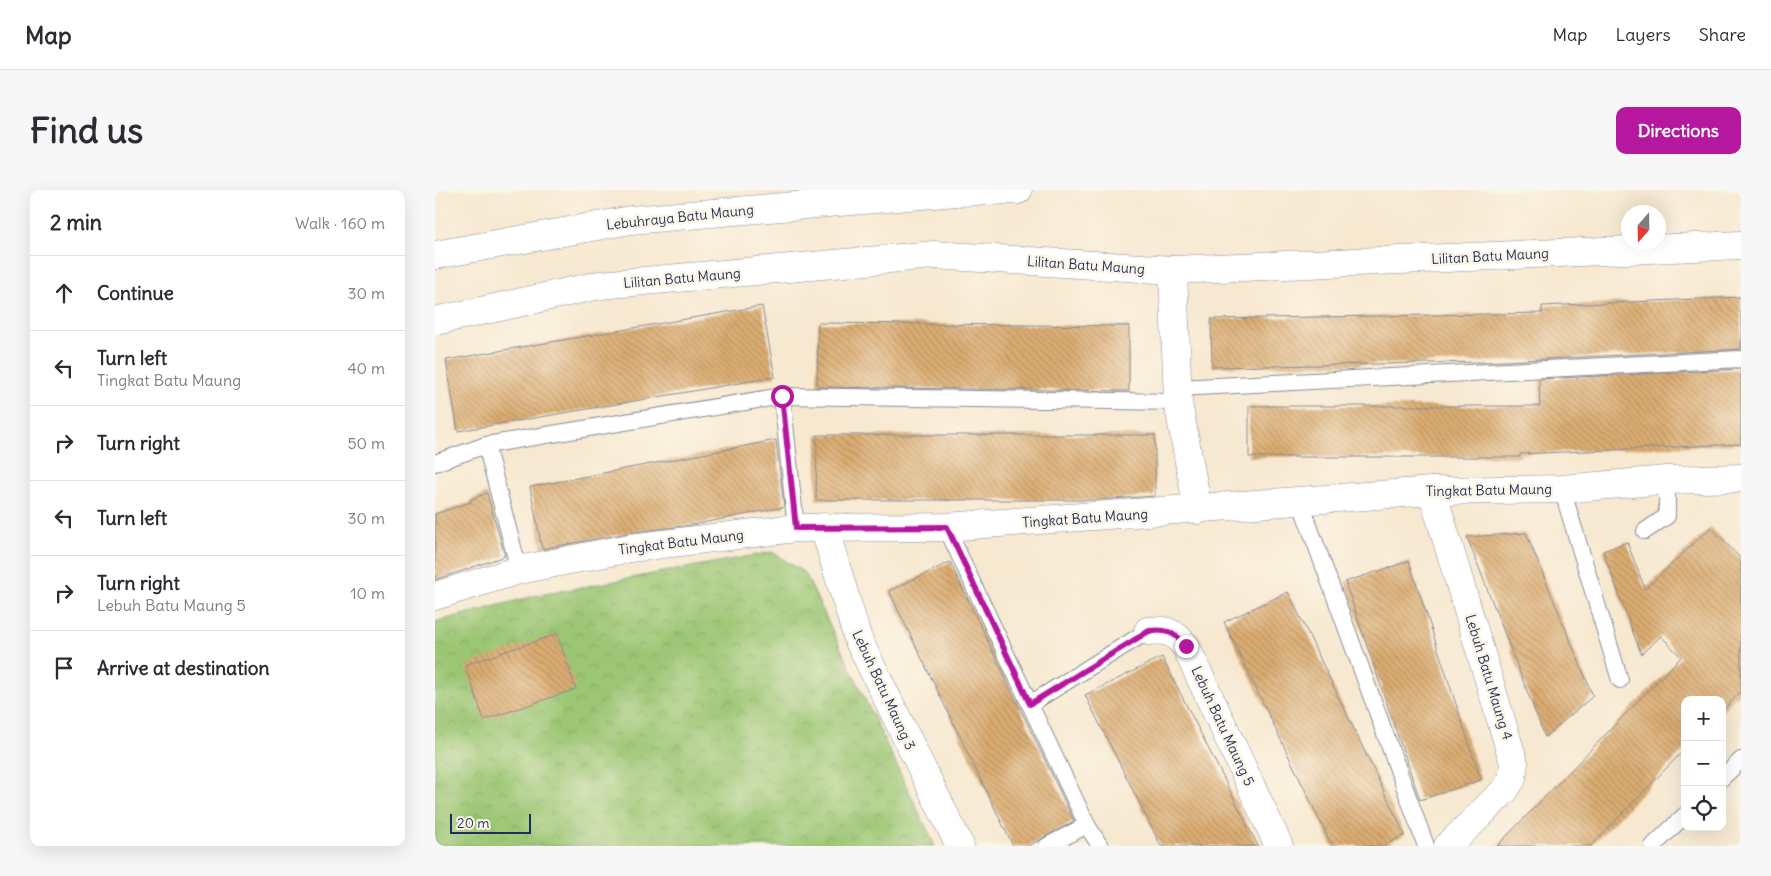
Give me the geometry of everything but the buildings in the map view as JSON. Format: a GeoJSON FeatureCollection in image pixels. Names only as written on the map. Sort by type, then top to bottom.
{"type":"FeatureCollection","features":[{"type":"Feature","properties":{"kind":"street","name":"Lebuhraya Batu Maung"},"geometry":{"type":"LineString","coordinates":[[435,255],[631,220],[956,191],[1018,190]]}},
{"type":"Feature","properties":{"kind":"street","name":"Lilitan Batu Maung"},"geometry":{"type":"LineString","coordinates":[[435,321],[600,285],[934,255],[1173,270],[1741,245]]}},
{"type":"Feature","properties":{"kind":"street"},"geometry":{"type":"LineString","coordinates":[[1173,270],[1178,395],[1198,510]]}},
{"type":"Feature","properties":{"kind":"street","name":"Tingkat Batu Maung"},"geometry":{"type":"LineString","coordinates":[[435,596],[519,570],[630,548],[796,528],[947,527],[1198,510],[1432,491],[1562,488],[1667,480],[1741,478]]}},
{"type":"Feature","properties":{"kind":"street","name":"Lebuh Batu Maung 4"},"geometry":{"type":"LineString","coordinates":[[1432,491],[1514,763],[1512,779],[1505,790],[1445,845]]}},
{"type":"Feature","properties":{"kind":"street","name":"Lebuh Batu Maung 3"},"geometry":{"type":"LineString","coordinates":[[824,527],[858,639],[960,846]]}},
{"type":"Feature","properties":{"kind":"street","name":"Lebuh Batu Maung 5"},"geometry":{"type":"LineString","coordinates":[[1149,631],[1163,629],[1177,635],[1186,646],[1279,846]]}},
{"type":"Feature","properties":{"kind":"lane"},"geometry":{"type":"LineString","coordinates":[[435,463],[486,445],[782,396],[1178,395],[1741,359]]}},
{"type":"Feature","properties":{"kind":"lane"},"geometry":{"type":"LineString","coordinates":[[782,396],[796,528]]}},
{"type":"Feature","properties":{"kind":"lane"},"geometry":{"type":"LineString","coordinates":[[486,445],[519,570]]}},
{"type":"Feature","properties":{"kind":"lane"},"geometry":{"type":"LineString","coordinates":[[1645,531],[1667,516],[1667,480]]}},
{"type":"Feature","properties":{"kind":"lane"},"geometry":{"type":"LineString","coordinates":[[1562,488],[1620,680]]}},
{"type":"Feature","properties":{"kind":"lane"},"geometry":{"type":"LineString","coordinates":[[1300,501],[1445,845]]}},
{"type":"Feature","properties":{"kind":"lane"},"geometry":{"type":"LineString","coordinates":[[947,527],[1087,825],[1100,846]]}},
{"type":"Feature","properties":{"kind":"lane"},"geometry":{"type":"LineString","coordinates":[[1030,704],[1149,631]]}},
{"type":"Feature","properties":{"kind":"lane"},"geometry":{"type":"LineString","coordinates":[[1726,774],[1741,760]]}},
{"type":"Feature","properties":{"kind":"lane"},"geometry":{"type":"LineString","coordinates":[[1653,846],[1681,819]]}},
{"type":"Feature","properties":{"kind":"lane"},"geometry":{"type":"LineString","coordinates":[[1047,846],[1087,825]]}},
{"type":"Feature","properties":{"kind":"green space"},"geometry":{"type":"Polygon","coordinates":[[[772,552],[805,573],[935,846],[435,846],[435,622],[534,596],[772,552]]]}},
{"type":"Feature","properties":{"kind":"route"},"geometry":{"type":"LineString","coordinates":[[782,396],[796,528],[947,527],[1030,704],[1149,631],[1163,629],[1177,635],[1186,646]]}}]}
